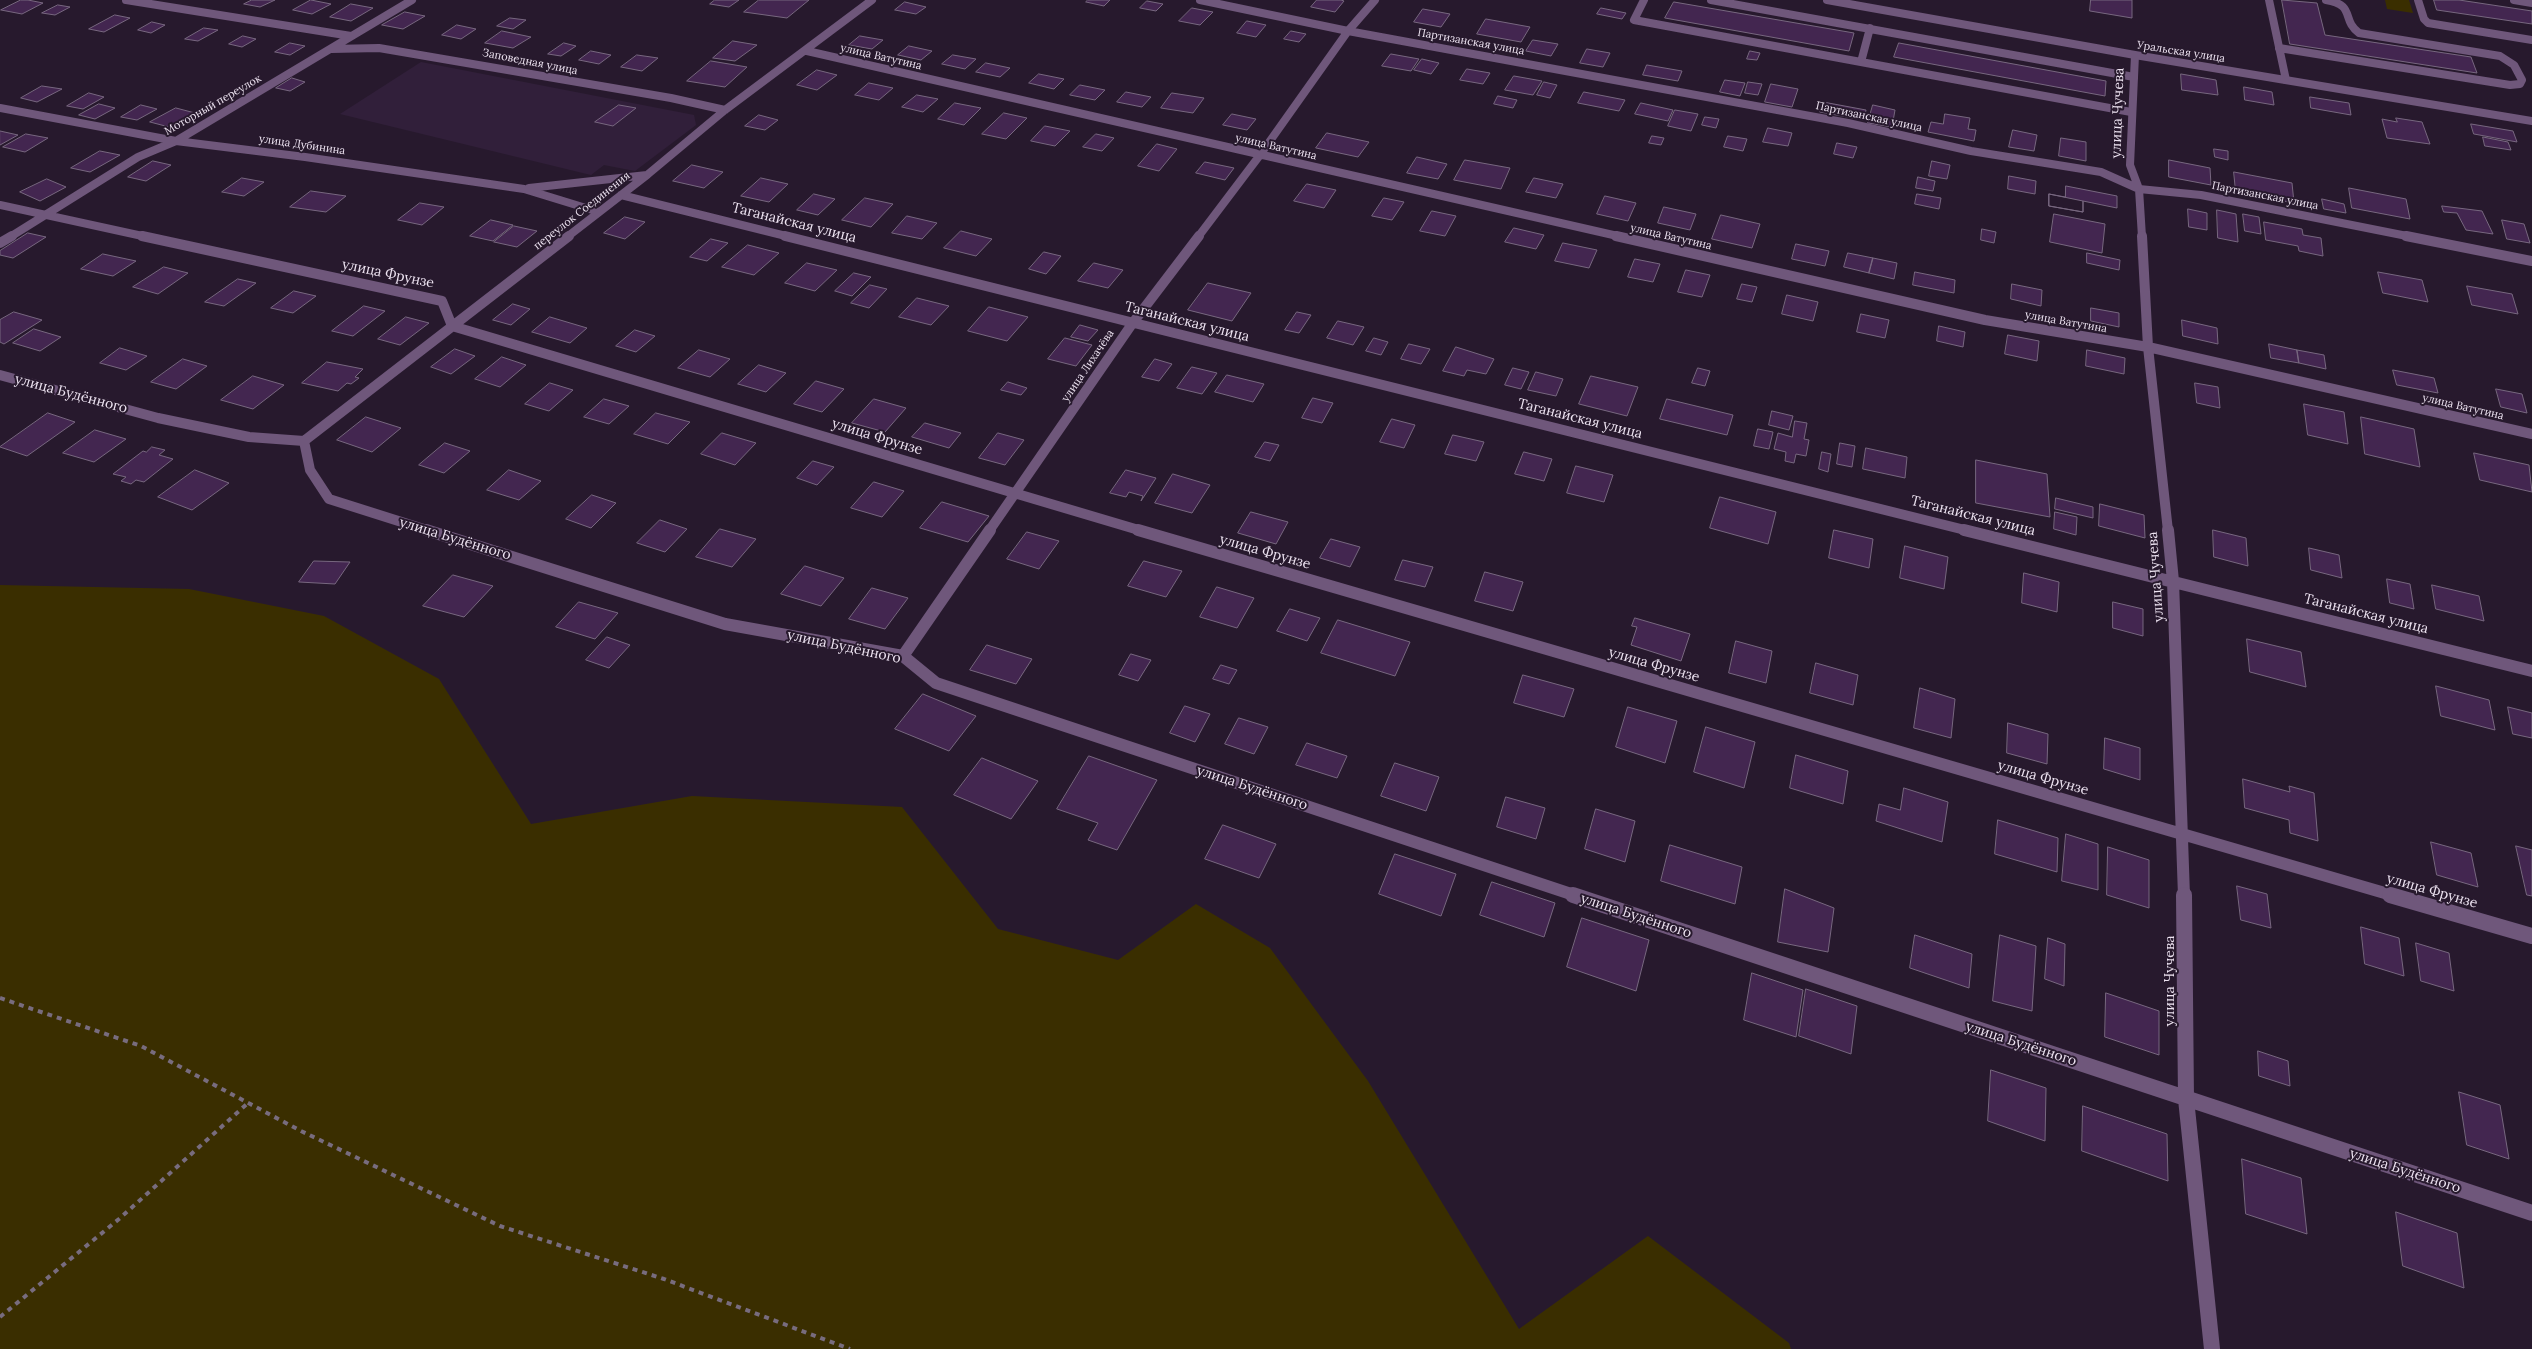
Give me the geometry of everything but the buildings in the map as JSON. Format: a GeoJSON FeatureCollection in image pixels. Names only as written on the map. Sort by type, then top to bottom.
{"type":"FeatureCollection","features":[{"type":"Feature","properties":{"kind":"street"},"geometry":{"type":"LineString","coordinates":[[126,0],[351,36]]}},
{"type":"Feature","properties":{"kind":"street","name":"Моторный переулок"},"geometry":{"type":"LineString","coordinates":[[0,242],[138,157],[176,141],[412,0]]}},
{"type":"Feature","properties":{"kind":"street","name":"переулок Соединения"},"geometry":{"type":"LineString","coordinates":[[304,441],[647,175],[726,110],[807,51],[872,0]]}},
{"type":"Feature","properties":{"kind":"street","name":"Партизанская улица"},"geometry":{"type":"LineString","coordinates":[[1200,0],[1348,31],[1848,123],[1972,151],[2101,172],[2140,189],[2201,195],[2485,250],[2532,261]]}},
{"type":"Feature","properties":{"kind":"street","name":"улица Лихачёва"},"geometry":{"type":"LineString","coordinates":[[903,656],[1132,324],[1260,155],[1348,31],[1374,0]]}},
{"type":"Feature","properties":{"kind":"street"},"geometry":{"type":"LineString","coordinates":[[1644,0],[1634,20],[2131,112]]}},
{"type":"Feature","properties":{"kind":"street"},"geometry":{"type":"LineString","coordinates":[[1711,0],[2134,77]]}},
{"type":"Feature","properties":{"kind":"street","name":"Уральская улица"},"geometry":{"type":"LineString","coordinates":[[1827,0],[2135,56],[2532,121]]}},
{"type":"Feature","properties":{"kind":"street"},"geometry":{"type":"LineString","coordinates":[[2270,0],[2286,80]]}},
{"type":"Feature","properties":{"kind":"street"},"geometry":{"type":"LineString","coordinates":[[2279,48],[2510,85],[2520,84],[2522,80],[2517,65],[2512,60],[2500,56],[2359,33],[2352,28],[2347,7],[2343,4],[2326,0]]}},
{"type":"Feature","properties":{"kind":"street"},"geometry":{"type":"LineString","coordinates":[[2418,0],[2424,19],[2428,23],[2532,40]]}},
{"type":"Feature","properties":{"kind":"street"},"geometry":{"type":"LineString","coordinates":[[2514,0],[2532,3]]}},
{"type":"Feature","properties":{"kind":"street"},"geometry":{"type":"LineString","coordinates":[[1861,62],[1870,28]]}},
{"type":"Feature","properties":{"kind":"street","name":"Заповедная улица"},"geometry":{"type":"LineString","coordinates":[[330,49],[379,48],[671,98],[726,110]]}},
{"type":"Feature","properties":{"kind":"street","name":"улица Ватутина"},"geometry":{"type":"LineString","coordinates":[[807,51],[1985,320],[2148,347],[2532,434]]}},
{"type":"Feature","properties":{"kind":"street","name":"улица Чучева"},"geometry":{"type":"LineString","coordinates":[[2135,56],[2130,165],[2140,189],[2148,347],[2173,581],[2184,835],[2186,1099],[2212,1349]]}},
{"type":"Feature","properties":{"kind":"street","name":"улица Дубинина"},"geometry":{"type":"LineString","coordinates":[[0,108],[176,141],[305,156],[524,189],[599,212]]}},
{"type":"Feature","properties":{"kind":"street"},"geometry":{"type":"LineString","coordinates":[[524,189],[647,175]]}},
{"type":"Feature","properties":{"kind":"street","name":"Таганайская улица"},"geometry":{"type":"LineString","coordinates":[[621,195],[1132,324],[2532,671]]}},
{"type":"Feature","properties":{"kind":"street","name":"улица Фрунзе"},"geometry":{"type":"LineString","coordinates":[[0,205],[442,301],[452,326],[1016,494],[2532,936]]}},
{"type":"Feature","properties":{"kind":"street","name":"улица Будённого"},"geometry":{"type":"LineString","coordinates":[[0,375],[167,420],[249,438],[304,441],[310,470],[329,499],[725,624],[903,656],[936,683],[2532,1213]]}},
{"type":"Feature","properties":{"kind":"path"},"geometry":{"type":"LineString","coordinates":[[0,998],[141,1046],[301,1131],[500,1226],[664,1279],[850,1349]]}},
{"type":"Feature","properties":{"kind":"path"},"geometry":{"type":"LineString","coordinates":[[0,1317],[119,1219],[248,1103]]}},
{"type":"Feature","properties":{"kind":"shaded area"},"geometry":{"type":"Polygon","coordinates":[[[2385,0],[2409,0],[2413,13],[2387,9],[2385,0]]]}},
{"type":"Feature","properties":{"kind":"shaded area"},"geometry":{"type":"Polygon","coordinates":[[[421,62],[694,115],[696,125],[635,171],[604,165],[591,175],[340,114],[421,62]]]}},
{"type":"Feature","properties":{"kind":"shaded area"},"geometry":{"type":"Polygon","coordinates":[[[0,585],[189,589],[324,616],[439,679],[531,824],[692,796],[902,807],[998,929],[1118,960],[1196,904],[1270,948],[1368,1081],[1519,1329],[1648,1236],[1789,1343],[1791,1349],[0,1349],[0,585]]]}}]}
